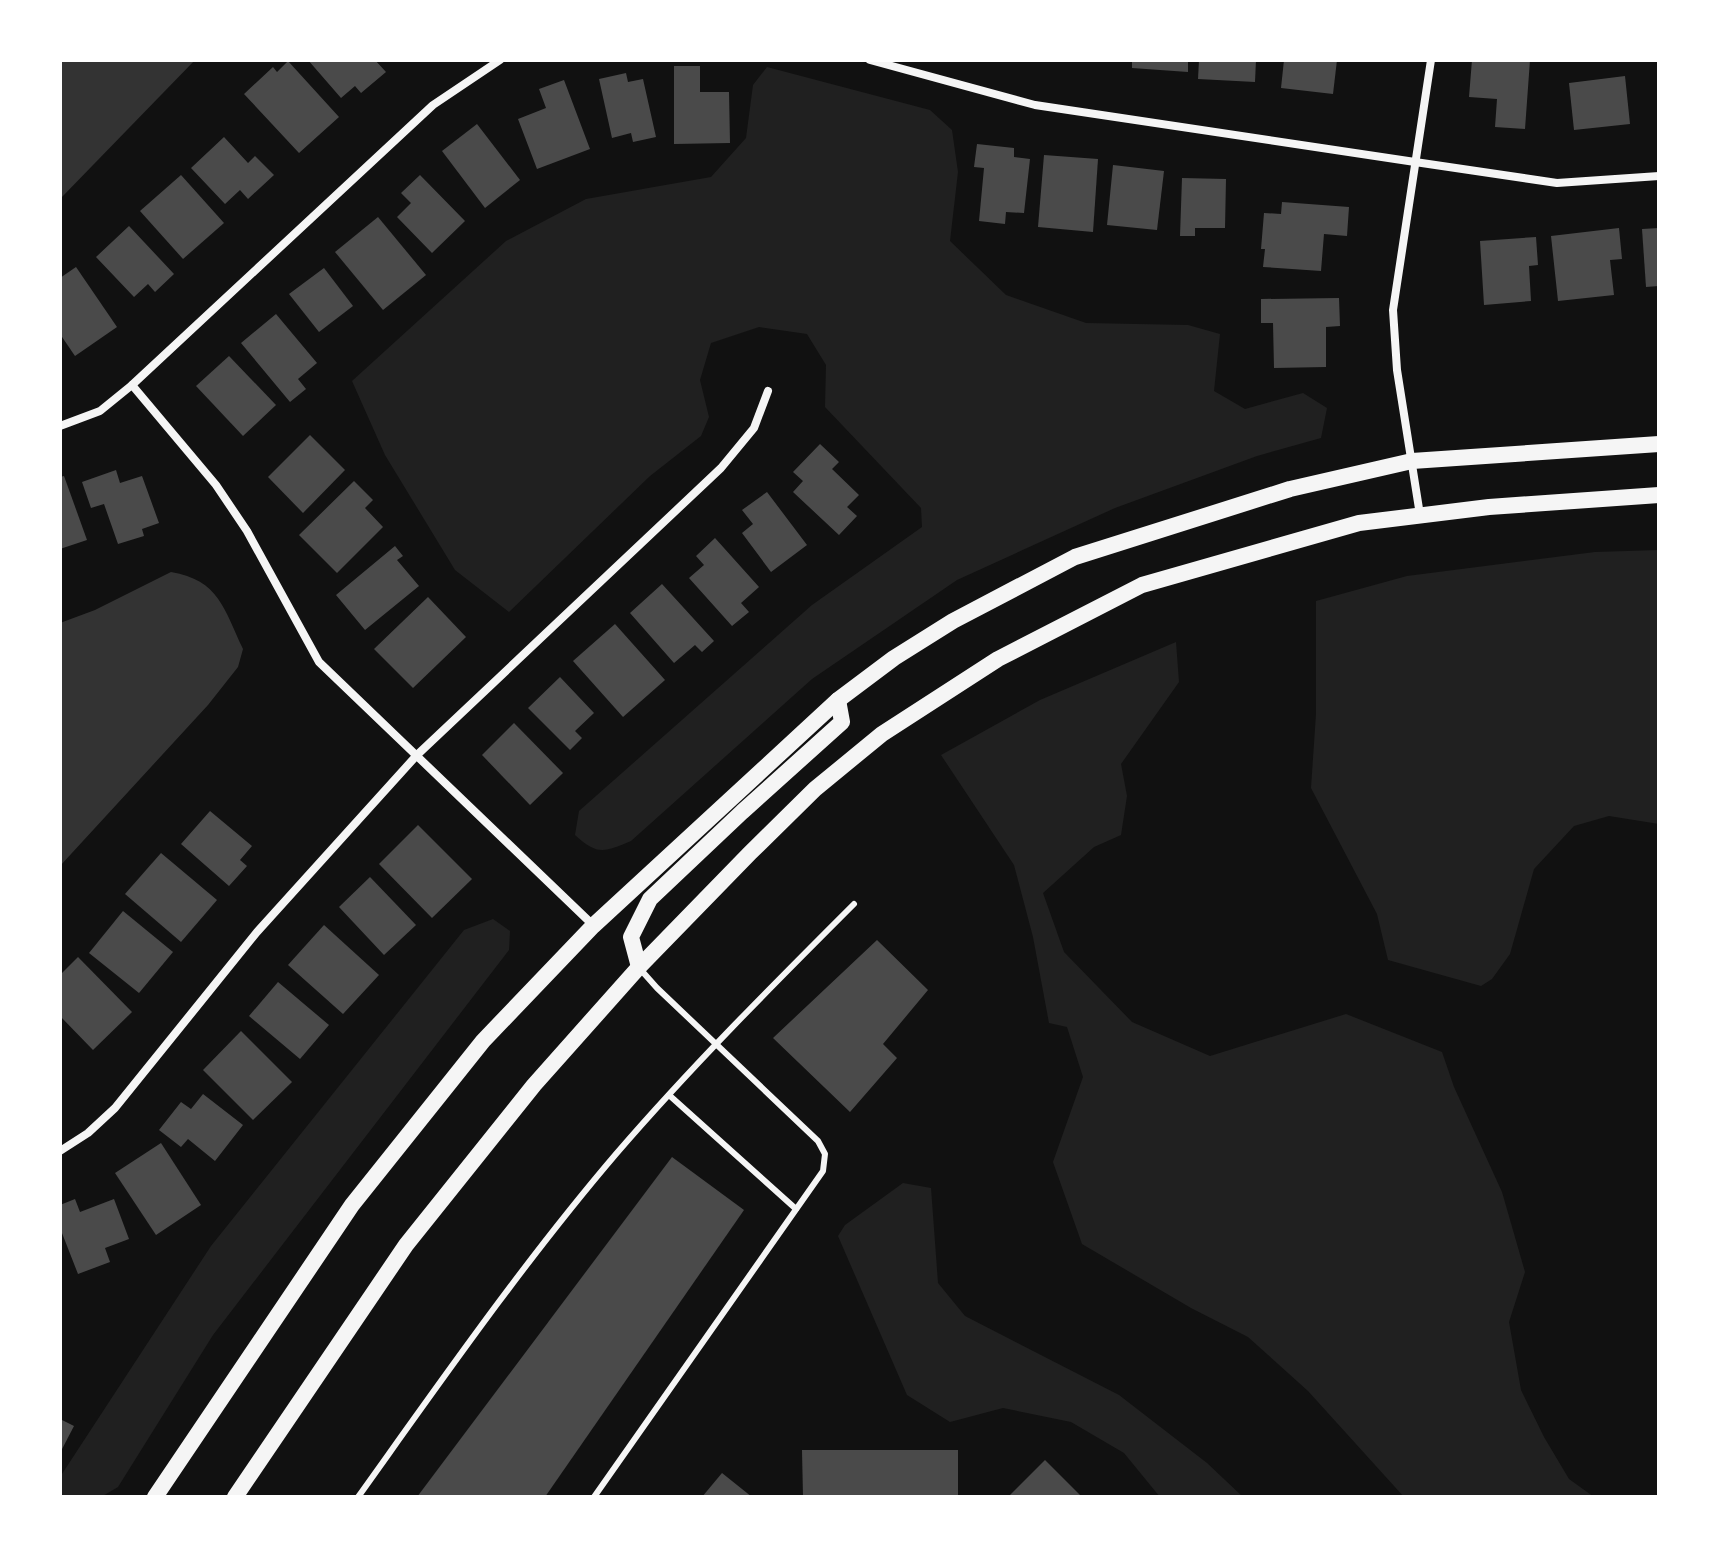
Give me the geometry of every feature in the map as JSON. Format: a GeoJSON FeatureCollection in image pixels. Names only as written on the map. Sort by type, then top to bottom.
{"type":"FeatureCollection","features":[{"type":"Feature","properties":{"kind":"main road"},"geometry":{"type":"LineString","coordinates":[[155,1497],[352,1205],[483,1041],[593,926],[838,700],[894,658],[953,621],[1075,557],[1290,489],[1412,461],[1659,444]]}},
{"type":"Feature","properties":{"kind":"main road"},"geometry":{"type":"LineString","coordinates":[[235,1497],[406,1245],[534,1085],[639,967],[815,789],[882,734],[998,659],[1142,585],[1359,523],[1489,507],[1659,495]]}},
{"type":"Feature","properties":{"kind":"main road"},"geometry":{"type":"LineString","coordinates":[[639,967],[631,937],[650,899],[842,722],[838,700]]}},
{"type":"Feature","properties":{"kind":"street"},"geometry":{"type":"LineString","coordinates":[[60,426],[100,411],[132,385],[433,105],[500,60]]}},
{"type":"Feature","properties":{"kind":"street"},"geometry":{"type":"LineString","coordinates":[[870,60],[1035,105],[1557,183],[1659,176]]}},
{"type":"Feature","properties":{"kind":"street"},"geometry":{"type":"LineString","coordinates":[[1420,515],[1397,370],[1393,310],[1431,60]]}},
{"type":"Feature","properties":{"kind":"street"},"geometry":{"type":"LineString","coordinates":[[132,385],[216,485],[247,531],[319,662],[593,926]]}},
{"type":"Feature","properties":{"kind":"street"},"geometry":{"type":"LineString","coordinates":[[60,1151],[88,1133],[115,1108],[257,932],[417,755],[721,468],[754,428],[768,391]]}},
{"type":"Feature","properties":{"kind":"lane"},"geometry":{"type":"LineString","coordinates":[[358,1497],[533,1258],[617,1153],[715,1043],[854,904]]}},
{"type":"Feature","properties":{"kind":"lane"},"geometry":{"type":"LineString","coordinates":[[594,1497],[823,1171],[825,1154],[818,1141],[657,988],[639,967]]}},
{"type":"Feature","properties":{"kind":"lane"},"geometry":{"type":"LineString","coordinates":[[669,1095],[796,1209]]}},
{"type":"Feature","properties":{"kind":"shaded area"},"geometry":{"type":"Polygon","coordinates":[[[60,60],[195,60],[60,199],[60,60]]]}},
{"type":"Feature","properties":{"kind":"shaded area"},"geometry":{"type":"Polygon","coordinates":[[[767,67],[930,110],[952,130],[958,172],[950,241],[1006,295],[1086,323],[1188,325],[1220,334],[1214,391],[1245,409],[1303,393],[1327,408],[1321,438],[1257,456],[1115,508],[957,580],[812,679],[631,841],[607,849],[596,849],[575,835],[579,811],[812,605],[922,527],[921,508],[825,407],[826,365],[807,334],[759,327],[711,343],[700,380],[709,417],[701,436],[650,476],[509,612],[455,570],[385,455],[352,381],[506,241],[586,199],[711,177],[746,138],[753,85],[767,67]]]}},
{"type":"Feature","properties":{"kind":"shaded area"},"geometry":{"type":"Polygon","coordinates":[[[1659,550],[1659,824],[1609,816],[1574,826],[1534,869],[1510,954],[1492,979],[1481,986],[1388,960],[1377,914],[1311,788],[1316,714],[1316,601],[1407,576],[1595,552],[1659,550]]]}},
{"type":"Feature","properties":{"kind":"shaded area"},"geometry":{"type":"Polygon","coordinates":[[[171,572],[200,582],[218,598],[243,649],[238,667],[208,705],[60,866],[60,623],[95,610],[171,572]]]}},
{"type":"Feature","properties":{"kind":"shaded area"},"geometry":{"type":"Polygon","coordinates":[[[1176,642],[1179,682],[1121,764],[1127,796],[1121,835],[1094,847],[1043,893],[1064,952],[1132,1022],[1210,1056],[1346,1014],[1442,1052],[1454,1087],[1502,1192],[1525,1272],[1509,1322],[1521,1390],[1569,1479],[1594,1497],[1404,1497],[1308,1391],[1248,1337],[1191,1308],[1082,1244],[1053,1162],[1083,1077],[1067,1027],[1049,1023],[1033,937],[1014,865],[941,755],[1040,700],[1176,642]]]}},
{"type":"Feature","properties":{"kind":"shaded area"},"geometry":{"type":"Polygon","coordinates":[[[493,919],[510,931],[509,950],[213,1335],[118,1487],[101,1497],[60,1497],[60,1477],[211,1246],[464,930],[493,919]]]}},
{"type":"Feature","properties":{"kind":"shaded area"},"geometry":{"type":"Polygon","coordinates":[[[903,1183],[931,1188],[938,1283],[965,1316],[1119,1395],[1207,1463],[1243,1497],[1160,1497],[1124,1453],[1071,1422],[1003,1408],[950,1422],[907,1395],[838,1236],[845,1225],[903,1183]]]}},
{"type":"Feature","properties":{"kind":"building"},"geometry":{"type":"Polygon","coordinates":[[[308,60],[375,60],[386,72],[361,93],[355,86],[341,98],[308,60]]]}},
{"type":"Feature","properties":{"kind":"building"},"geometry":{"type":"Polygon","coordinates":[[[1132,60],[1188,60],[1188,72],[1132,68],[1132,60]]]}},
{"type":"Feature","properties":{"kind":"building"},"geometry":{"type":"Polygon","coordinates":[[[1199,60],[1256,60],[1255,82],[1198,79],[1199,60]]]}},
{"type":"Feature","properties":{"kind":"building"},"geometry":{"type":"Polygon","coordinates":[[[1284,60],[1337,60],[1333,94],[1281,88],[1284,60]]]}},
{"type":"Feature","properties":{"kind":"building"},"geometry":{"type":"Polygon","coordinates":[[[1472,60],[1530,60],[1525,129],[1495,127],[1497,99],[1469,97],[1472,60]]]}},
{"type":"Feature","properties":{"kind":"building"},"geometry":{"type":"Polygon","coordinates":[[[288,61],[339,117],[299,153],[244,94],[273,67],[277,72],[288,61]]]}},
{"type":"Feature","properties":{"kind":"building"},"geometry":{"type":"Polygon","coordinates":[[[674,66],[700,66],[700,92],[729,92],[730,143],[674,144],[674,66]]]}},
{"type":"Feature","properties":{"kind":"building"},"geometry":{"type":"Polygon","coordinates":[[[626,73],[628,82],[643,79],[656,137],[633,142],[631,133],[612,138],[599,79],[626,73]]]}},
{"type":"Feature","properties":{"kind":"building"},"geometry":{"type":"Polygon","coordinates":[[[1625,76],[1630,124],[1574,130],[1569,83],[1625,76]]]}},
{"type":"Feature","properties":{"kind":"building"},"geometry":{"type":"Polygon","coordinates":[[[564,80],[590,149],[537,169],[518,119],[546,108],[539,89],[564,80]]]}},
{"type":"Feature","properties":{"kind":"building"},"geometry":{"type":"Polygon","coordinates":[[[477,124],[520,180],[485,208],[442,151],[477,124]]]}},
{"type":"Feature","properties":{"kind":"building"},"geometry":{"type":"Polygon","coordinates":[[[224,137],[248,163],[255,156],[274,175],[248,199],[240,190],[225,204],[191,168],[224,137]]]}},
{"type":"Feature","properties":{"kind":"building"},"geometry":{"type":"Polygon","coordinates":[[[977,144],[1014,148],[1014,157],[1030,159],[1024,213],[1006,212],[1005,224],[979,221],[984,168],[974,167],[977,144]]]}},
{"type":"Feature","properties":{"kind":"building"},"geometry":{"type":"Polygon","coordinates":[[[1044,155],[1098,159],[1093,232],[1038,227],[1044,155]]]}},
{"type":"Feature","properties":{"kind":"building"},"geometry":{"type":"Polygon","coordinates":[[[1113,165],[1164,171],[1157,230],[1107,225],[1113,165]]]}},
{"type":"Feature","properties":{"kind":"building"},"geometry":{"type":"Polygon","coordinates":[[[181,175],[224,223],[183,259],[140,211],[181,175]]]}},
{"type":"Feature","properties":{"kind":"building"},"geometry":{"type":"Polygon","coordinates":[[[420,175],[465,221],[432,253],[397,217],[411,203],[401,193],[420,175]]]}},
{"type":"Feature","properties":{"kind":"building"},"geometry":{"type":"Polygon","coordinates":[[[1182,178],[1226,179],[1225,228],[1195,228],[1195,236],[1180,236],[1182,178]]]}},
{"type":"Feature","properties":{"kind":"building"},"geometry":{"type":"Polygon","coordinates":[[[1282,202],[1349,207],[1347,236],[1324,234],[1321,271],[1263,267],[1264,213],[1281,214],[1282,202]]]}},
{"type":"Feature","properties":{"kind":"building"},"geometry":{"type":"Polygon","coordinates":[[[378,217],[426,275],[383,310],[335,252],[378,217]]]}},
{"type":"Feature","properties":{"kind":"building"},"geometry":{"type":"Polygon","coordinates":[[[129,226],[174,274],[155,292],[148,284],[134,297],[96,257],[129,226]]]}},
{"type":"Feature","properties":{"kind":"building"},"geometry":{"type":"Polygon","coordinates":[[[1619,228],[1622,259],[1610,260],[1614,295],[1558,301],[1551,236],[1619,228]]]}},
{"type":"Feature","properties":{"kind":"building"},"geometry":{"type":"Polygon","coordinates":[[[1659,228],[1659,286],[1646,287],[1642,229],[1659,228]]]}},
{"type":"Feature","properties":{"kind":"building"},"geometry":{"type":"Polygon","coordinates":[[[1536,237],[1538,265],[1529,266],[1531,301],[1484,305],[1480,241],[1536,237]]]}},
{"type":"Feature","properties":{"kind":"building"},"geometry":{"type":"Polygon","coordinates":[[[76,267],[117,327],[75,356],[60,334],[60,278],[76,267]]]}},
{"type":"Feature","properties":{"kind":"building"},"geometry":{"type":"Polygon","coordinates":[[[324,268],[353,306],[319,332],[289,294],[324,268]]]}},
{"type":"Feature","properties":{"kind":"building"},"geometry":{"type":"Polygon","coordinates":[[[1339,298],[1340,326],[1326,327],[1326,367],[1274,368],[1273,323],[1261,323],[1261,299],[1339,298]]]}},
{"type":"Feature","properties":{"kind":"building"},"geometry":{"type":"Polygon","coordinates":[[[276,314],[317,363],[298,379],[306,389],[290,402],[241,343],[276,314]]]}},
{"type":"Feature","properties":{"kind":"building"},"geometry":{"type":"Polygon","coordinates":[[[229,356],[276,405],[243,436],[196,386],[229,356]]]}},
{"type":"Feature","properties":{"kind":"building"},"geometry":{"type":"Polygon","coordinates":[[[310,435],[345,470],[303,513],[268,477],[310,435]]]}},
{"type":"Feature","properties":{"kind":"building"},"geometry":{"type":"Polygon","coordinates":[[[820,444],[839,462],[832,469],[859,495],[847,507],[857,516],[839,535],[793,492],[803,481],[793,472],[820,444]]]}},
{"type":"Feature","properties":{"kind":"building"},"geometry":{"type":"Polygon","coordinates":[[[116,470],[120,483],[142,476],[159,523],[142,529],[144,536],[118,544],[104,504],[91,508],[82,482],[116,470]]]}},
{"type":"Feature","properties":{"kind":"building"},"geometry":{"type":"Polygon","coordinates":[[[64,476],[87,540],[60,549],[60,477],[64,476]]]}},
{"type":"Feature","properties":{"kind":"building"},"geometry":{"type":"Polygon","coordinates":[[[354,481],[373,500],[365,508],[383,527],[337,573],[299,535],[354,481]]]}},
{"type":"Feature","properties":{"kind":"building"},"geometry":{"type":"Polygon","coordinates":[[[767,492],[807,545],[771,572],[742,533],[753,524],[742,510],[767,492]]]}},
{"type":"Feature","properties":{"kind":"building"},"geometry":{"type":"Polygon","coordinates":[[[715,538],[759,587],[741,603],[749,612],[732,626],[689,578],[704,565],[696,556],[715,538]]]}},
{"type":"Feature","properties":{"kind":"building"},"geometry":{"type":"Polygon","coordinates":[[[395,546],[403,556],[397,560],[419,586],[365,630],[336,595],[395,546]]]}},
{"type":"Feature","properties":{"kind":"building"},"geometry":{"type":"Polygon","coordinates":[[[662,584],[714,641],[702,652],[695,645],[674,663],[630,613],[662,584]]]}},
{"type":"Feature","properties":{"kind":"building"},"geometry":{"type":"Polygon","coordinates":[[[428,597],[466,637],[413,688],[374,649],[428,597]]]}},
{"type":"Feature","properties":{"kind":"building"},"geometry":{"type":"Polygon","coordinates":[[[615,624],[665,680],[623,717],[573,661],[615,624]]]}},
{"type":"Feature","properties":{"kind":"building"},"geometry":{"type":"Polygon","coordinates":[[[560,677],[594,713],[575,731],[582,738],[570,750],[528,708],[560,677]]]}},
{"type":"Feature","properties":{"kind":"building"},"geometry":{"type":"Polygon","coordinates":[[[514,723],[563,773],[530,805],[482,755],[514,723]]]}},
{"type":"Feature","properties":{"kind":"building"},"geometry":{"type":"Polygon","coordinates":[[[210,811],[252,846],[240,860],[247,866],[229,886],[181,844],[210,811]]]}},
{"type":"Feature","properties":{"kind":"building"},"geometry":{"type":"Polygon","coordinates":[[[418,825],[472,879],[432,918],[379,864],[418,825]]]}},
{"type":"Feature","properties":{"kind":"building"},"geometry":{"type":"Polygon","coordinates":[[[161,853],[217,900],[181,942],[125,894],[161,853]]]}},
{"type":"Feature","properties":{"kind":"building"},"geometry":{"type":"Polygon","coordinates":[[[370,877],[416,925],[384,955],[339,907],[370,877]]]}},
{"type":"Feature","properties":{"kind":"building"},"geometry":{"type":"Polygon","coordinates":[[[123,911],[173,952],[139,993],[89,953],[123,911]]]}},
{"type":"Feature","properties":{"kind":"building"},"geometry":{"type":"Polygon","coordinates":[[[324,925],[379,975],[343,1014],[288,965],[324,925]]]}},
{"type":"Feature","properties":{"kind":"building"},"geometry":{"type":"Polygon","coordinates":[[[877,940],[928,990],[883,1044],[897,1058],[850,1112],[773,1038],[877,940]]]}},
{"type":"Feature","properties":{"kind":"building"},"geometry":{"type":"Polygon","coordinates":[[[78,957],[132,1012],[93,1050],[60,1016],[60,975],[78,957]]]}},
{"type":"Feature","properties":{"kind":"building"},"geometry":{"type":"Polygon","coordinates":[[[278,982],[329,1025],[300,1059],[249,1016],[278,982]]]}},
{"type":"Feature","properties":{"kind":"building"},"geometry":{"type":"Polygon","coordinates":[[[241,1031],[292,1082],[253,1120],[203,1070],[241,1031]]]}},
{"type":"Feature","properties":{"kind":"building"},"geometry":{"type":"Polygon","coordinates":[[[203,1094],[243,1125],[215,1161],[188,1139],[181,1147],[159,1130],[181,1102],[191,1109],[203,1094]]]}},
{"type":"Feature","properties":{"kind":"building"},"geometry":{"type":"Polygon","coordinates":[[[161,1143],[201,1205],[156,1235],[115,1173],[161,1143]]]}},
{"type":"Feature","properties":{"kind":"building"},"geometry":{"type":"Polygon","coordinates":[[[672,1157],[744,1210],[545,1497],[417,1497],[672,1157]]]}},
{"type":"Feature","properties":{"kind":"building"},"geometry":{"type":"Polygon","coordinates":[[[75,1199],[80,1212],[114,1199],[129,1239],[105,1248],[110,1262],[78,1274],[60,1228],[60,1205],[75,1199]]]}},
{"type":"Feature","properties":{"kind":"building"},"geometry":{"type":"Polygon","coordinates":[[[60,1419],[74,1426],[60,1453],[60,1419]]]}},
{"type":"Feature","properties":{"kind":"building"},"geometry":{"type":"Polygon","coordinates":[[[802,1450],[958,1450],[958,1497],[803,1497],[802,1450]]]}},
{"type":"Feature","properties":{"kind":"building"},"geometry":{"type":"Polygon","coordinates":[[[1045,1460],[1082,1497],[1008,1497],[1045,1460]]]}},
{"type":"Feature","properties":{"kind":"building"},"geometry":{"type":"Polygon","coordinates":[[[722,1473],[752,1497],[702,1497],[722,1473]]]}}]}
